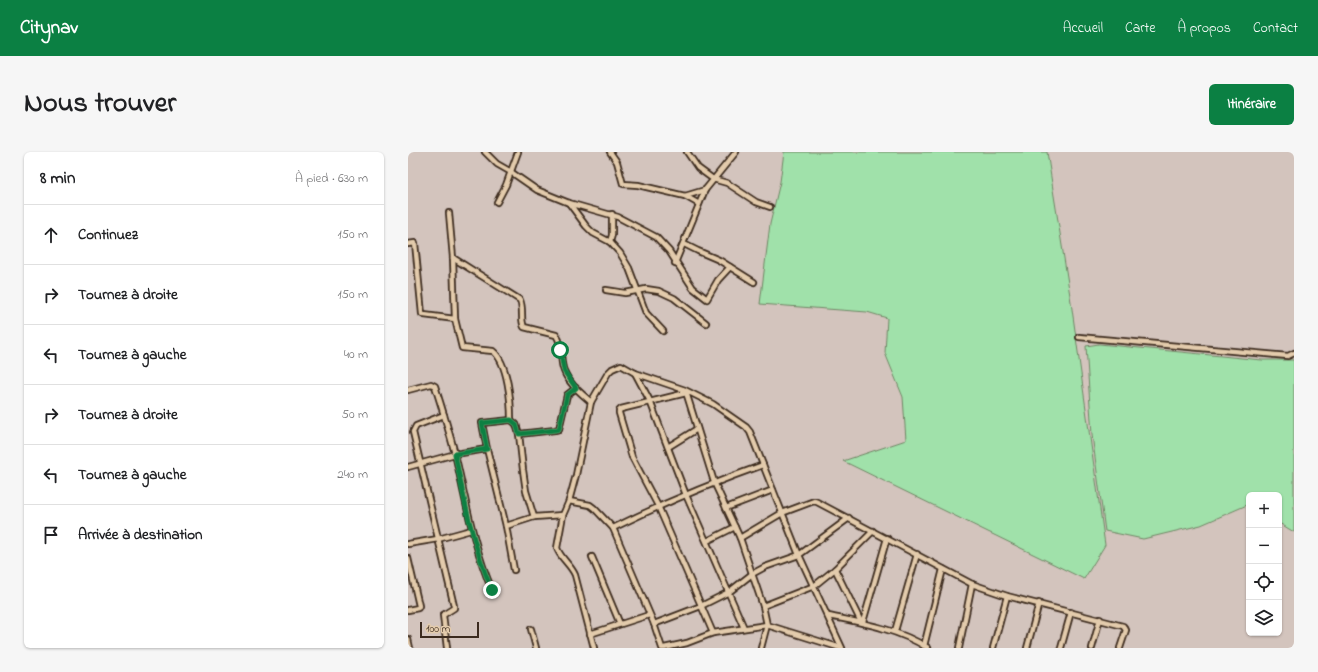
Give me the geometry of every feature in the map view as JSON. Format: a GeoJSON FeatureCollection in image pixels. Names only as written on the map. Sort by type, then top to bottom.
{"type":"FeatureCollection","features":[{"type":"Feature","properties":{"kind":"street"},"geometry":{"type":"LineString","coordinates":[[485,152],[496,164],[511,172],[537,190],[568,203],[612,214],[656,237],[668,251],[693,288],[707,299],[718,280],[730,267]]}},
{"type":"Feature","properties":{"kind":"street"},"geometry":{"type":"LineString","coordinates":[[497,202],[511,172],[518,152]]}},
{"type":"Feature","properties":{"kind":"street"},"geometry":{"type":"LineString","coordinates":[[610,152],[617,162],[623,184],[644,186],[685,196],[699,204]]}},
{"type":"Feature","properties":{"kind":"street"},"geometry":{"type":"LineString","coordinates":[[687,152],[698,168],[713,179],[730,184],[756,202],[770,207]]}},
{"type":"Feature","properties":{"kind":"street"},"geometry":{"type":"LineString","coordinates":[[675,263],[705,190],[736,152]]}},
{"type":"Feature","properties":{"kind":"street"},"geometry":{"type":"LineString","coordinates":[[685,196],[705,190]]}},
{"type":"Feature","properties":{"kind":"street"},"geometry":{"type":"LineString","coordinates":[[568,203],[593,233],[610,242],[620,253],[638,290],[640,300],[646,312],[663,331]]}},
{"type":"Feature","properties":{"kind":"street"},"geometry":{"type":"LineString","coordinates":[[449,213],[453,258],[455,319],[462,348],[493,351],[499,357],[511,400],[511,420]]}},
{"type":"Feature","properties":{"kind":"street"},"geometry":{"type":"LineString","coordinates":[[610,242],[612,235],[612,214]]}},
{"type":"Feature","properties":{"kind":"street"},"geometry":{"type":"LineString","coordinates":[[408,244],[415,243],[422,314],[455,319]]}},
{"type":"Feature","properties":{"kind":"street"},"geometry":{"type":"LineString","coordinates":[[684,244],[713,257],[754,282]]}},
{"type":"Feature","properties":{"kind":"street"},"geometry":{"type":"LineString","coordinates":[[453,258],[520,300],[522,304],[522,324],[524,327],[556,335],[559,340],[564,371],[576,388],[591,402]]}},
{"type":"Feature","properties":{"kind":"street"},"geometry":{"type":"LineString","coordinates":[[606,290],[625,293],[650,289],[664,293],[688,308],[706,323]]}},
{"type":"Feature","properties":{"kind":"street"},"geometry":{"type":"LineString","coordinates":[[1079,337],[1288,356],[1294,353]]}},
{"type":"Feature","properties":{"kind":"street"},"geometry":{"type":"LineString","coordinates":[[594,648],[573,569],[558,552],[557,548],[563,515],[569,501],[576,475],[578,458],[591,402],[608,373],[612,369],[621,365],[635,373],[713,404],[746,427],[750,432],[800,555],[842,648]]}},
{"type":"Feature","properties":{"kind":"street"},"geometry":{"type":"LineString","coordinates":[[635,373],[650,401],[686,495],[744,628]]}},
{"type":"Feature","properties":{"kind":"street"},"geometry":{"type":"LineString","coordinates":[[408,390],[431,384],[434,385],[455,454],[471,530],[484,571],[492,590]]}},
{"type":"Feature","properties":{"kind":"street"},"geometry":{"type":"LineString","coordinates":[[519,434],[559,429],[567,395],[576,388]]}},
{"type":"Feature","properties":{"kind":"street"},"geometry":{"type":"LineString","coordinates":[[686,392],[621,409],[619,413],[632,457],[658,506],[713,633]]}},
{"type":"Feature","properties":{"kind":"street"},"geometry":{"type":"LineString","coordinates":[[686,392],[714,482],[740,538],[763,606],[767,625],[761,648]]}},
{"type":"Feature","properties":{"kind":"street"},"geometry":{"type":"LineString","coordinates":[[444,415],[414,428],[413,432],[454,606],[452,610],[443,615],[447,648]]}},
{"type":"Feature","properties":{"kind":"street"},"geometry":{"type":"LineString","coordinates":[[514,570],[506,526],[482,423],[511,420],[516,424],[519,434],[522,470],[526,491],[534,517]]}},
{"type":"Feature","properties":{"kind":"street"},"geometry":{"type":"LineString","coordinates":[[668,447],[697,428]]}},
{"type":"Feature","properties":{"kind":"street"},"geometry":{"type":"LineString","coordinates":[[408,467],[455,454],[487,449]]}},
{"type":"Feature","properties":{"kind":"street"},"geometry":{"type":"LineString","coordinates":[[614,528],[658,506],[714,482],[763,465]]}},
{"type":"Feature","properties":{"kind":"street"},"geometry":{"type":"LineString","coordinates":[[726,508],[773,490]]}},
{"type":"Feature","properties":{"kind":"street"},"geometry":{"type":"LineString","coordinates":[[569,501],[590,505],[614,528],[663,648],[687,644],[713,633],[767,625],[842,648]]}},
{"type":"Feature","properties":{"kind":"street"},"geometry":{"type":"LineString","coordinates":[[740,538],[782,512],[815,501],[972,584],[1007,596],[1123,626],[1126,630],[1120,648]]}},
{"type":"Feature","properties":{"kind":"street"},"geometry":{"type":"LineString","coordinates":[[506,526],[534,517],[563,515]]}},
{"type":"Feature","properties":{"kind":"street"},"geometry":{"type":"LineString","coordinates":[[654,624],[701,606],[729,592],[752,574],[771,565],[800,555],[849,518]]}},
{"type":"Feature","properties":{"kind":"street"},"geometry":{"type":"LineString","coordinates":[[707,541],[735,527]]}},
{"type":"Feature","properties":{"kind":"street"},"geometry":{"type":"LineString","coordinates":[[408,544],[438,539],[471,530]]}},
{"type":"Feature","properties":{"kind":"street"},"geometry":{"type":"LineString","coordinates":[[763,606],[814,586],[835,569],[873,531]]}},
{"type":"Feature","properties":{"kind":"street"},"geometry":{"type":"LineString","coordinates":[[862,622],[887,538]]}},
{"type":"Feature","properties":{"kind":"street"},"geometry":{"type":"LineString","coordinates":[[895,631],[916,554]]}},
{"type":"Feature","properties":{"kind":"street"},"geometry":{"type":"LineString","coordinates":[[592,556],[620,624]]}},
{"type":"Feature","properties":{"kind":"street"},"geometry":{"type":"LineString","coordinates":[[408,558],[419,606],[418,608],[408,610]]}},
{"type":"Feature","properties":{"kind":"street"},"geometry":{"type":"LineString","coordinates":[[835,569],[862,622]]}},
{"type":"Feature","properties":{"kind":"street"},"geometry":{"type":"LineString","coordinates":[[828,616],[862,622],[895,631],[926,647],[943,569]]}},
{"type":"Feature","properties":{"kind":"street"},"geometry":{"type":"LineString","coordinates":[[959,648],[972,584]]}},
{"type":"Feature","properties":{"kind":"street"},"geometry":{"type":"LineString","coordinates":[[993,648],[1007,596]]}},
{"type":"Feature","properties":{"kind":"street"},"geometry":{"type":"LineString","coordinates":[[1027,648],[1038,603]]}},
{"type":"Feature","properties":{"kind":"street"},"geometry":{"type":"LineString","coordinates":[[1061,648],[1071,612]]}},
{"type":"Feature","properties":{"kind":"street"},"geometry":{"type":"LineString","coordinates":[[590,634],[649,615]]}},
{"type":"Feature","properties":{"kind":"street"},"geometry":{"type":"LineString","coordinates":[[1092,648],[1100,619]]}},
{"type":"Feature","properties":{"kind":"street"},"geometry":{"type":"LineString","coordinates":[[530,629],[536,648]]}},
{"type":"Feature","properties":{"kind":"street"},"geometry":{"type":"LineString","coordinates":[[408,639],[410,648]]}},
{"type":"Feature","properties":{"kind":"green space"},"geometry":{"type":"Polygon","coordinates":[[[784,152],[1047,152],[1071,302],[1105,545],[1084,579],[843,461],[906,440],[903,397],[885,353],[887,318],[867,312],[760,304],[770,224],[780,182],[784,152]]]}},
{"type":"Feature","properties":{"kind":"green space"},"geometry":{"type":"Polygon","coordinates":[[[1099,344],[1262,360],[1294,360],[1294,532],[1282,525],[1282,492],[1246,492],[1246,505],[1201,525],[1143,539],[1105,531],[1092,435],[1086,346],[1099,344]]]}},
{"type":"Feature","properties":{"kind":"route"},"geometry":{"type":"LineString","coordinates":[[492,590],[477,551],[471,530],[455,454],[487,449],[482,423],[511,420],[516,424],[519,434],[559,429],[567,395],[576,388],[564,371],[560,350]]}}]}
